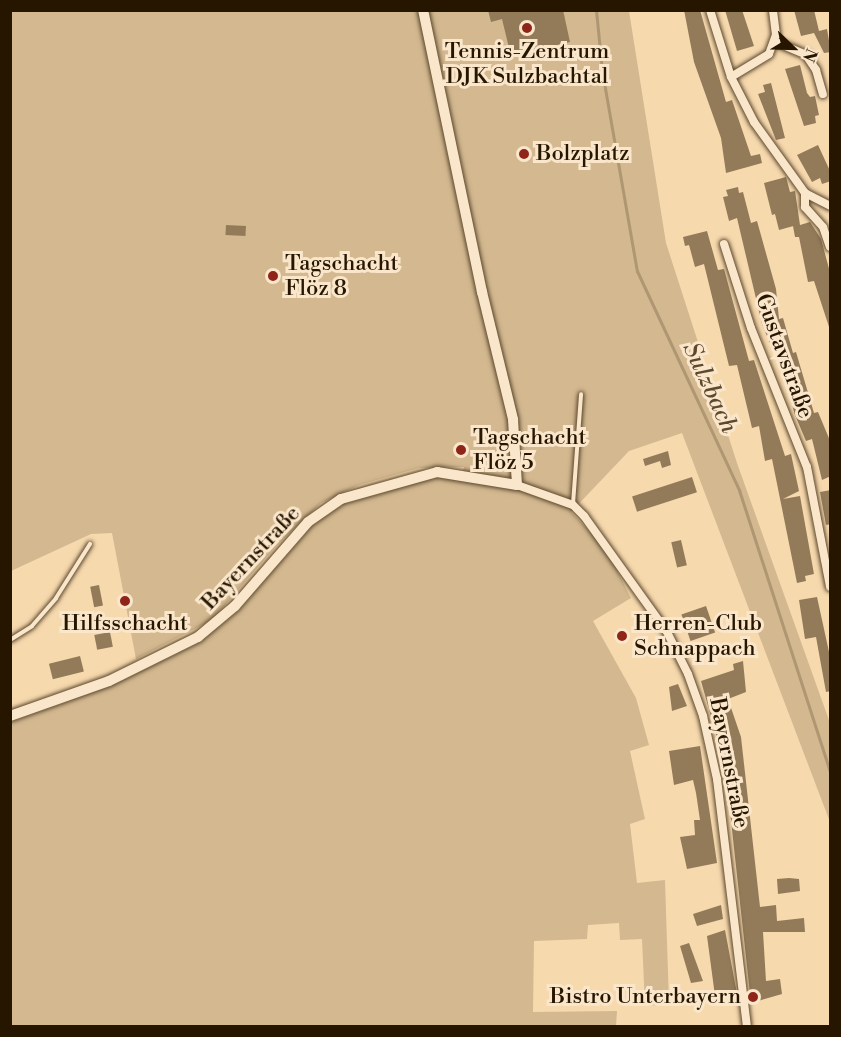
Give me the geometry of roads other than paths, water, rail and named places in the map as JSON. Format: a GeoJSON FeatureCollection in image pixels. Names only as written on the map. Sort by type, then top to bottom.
{"type":"FeatureCollection","features":[{"type":"Feature","properties":{"kind":"street"},"geometry":{"type":"LineString","coordinates":[[423,10],[482,292],[513,418],[517,485]]}},
{"type":"Feature","properties":{"kind":"street"},"geometry":{"type":"LineString","coordinates":[[710,10],[731,77],[776,157],[805,193],[831,206]]}},
{"type":"Feature","properties":{"kind":"street"},"geometry":{"type":"LineString","coordinates":[[731,77],[760,62],[776,42],[772,10]]}},
{"type":"Feature","properties":{"kind":"street"},"geometry":{"type":"LineString","coordinates":[[776,42],[806,56],[816,70],[823,94]]}},
{"type":"Feature","properties":{"kind":"street"},"geometry":{"type":"LineString","coordinates":[[805,193],[805,207],[823,227],[831,247]]}},
{"type":"Feature","properties":{"kind":"street","name":"Gustavstraße"},"geometry":{"type":"LineString","coordinates":[[724,244],[751,328],[807,467],[831,587]]}},
{"type":"Feature","properties":{"kind":"street","name":"Bayernstraße"},"geometry":{"type":"LineString","coordinates":[[10,716],[110,681],[198,637],[236,606],[308,522],[341,499],[437,472],[463,473],[517,485],[573,505],[616,558],[667,632],[703,716],[717,779],[747,1026]]}},
{"type":"Feature","properties":{"kind":"lane"},"geometry":{"type":"LineString","coordinates":[[573,505],[581,394]]}},
{"type":"Feature","properties":{"kind":"lane"},"geometry":{"type":"LineString","coordinates":[[10,640],[32,626],[50,605],[90,544]]}},
{"type":"Feature","properties":{"kind":"waterway","name":"Sulzbach"},"geometry":{"type":"LineString","coordinates":[[596,10],[602,71],[637,271],[739,490],[830,771]]}},
{"type":"Feature","properties":{"kind":"place","name":"Tennis-Zentrum DJK Sulzbachtal"},"geometry":{"type":"Point","coordinates":[527,28]}},
{"type":"Feature","properties":{"kind":"place","name":"Bolzplatz"},"geometry":{"type":"Point","coordinates":[524,154]}},
{"type":"Feature","properties":{"kind":"place","name":"Tagschacht Flöz 8"},"geometry":{"type":"Point","coordinates":[273,276]}},
{"type":"Feature","properties":{"kind":"place","name":"Tagschacht Flöz 5"},"geometry":{"type":"Point","coordinates":[461,450]}},
{"type":"Feature","properties":{"kind":"place","name":"Hilfsschacht"},"geometry":{"type":"Point","coordinates":[125,601]}},
{"type":"Feature","properties":{"kind":"place","name":"Herren-Club Schnappach"},"geometry":{"type":"Point","coordinates":[622,636]}},
{"type":"Feature","properties":{"kind":"place","name":"Bistro Unterbayern"},"geometry":{"type":"Point","coordinates":[753,997]}}]}
